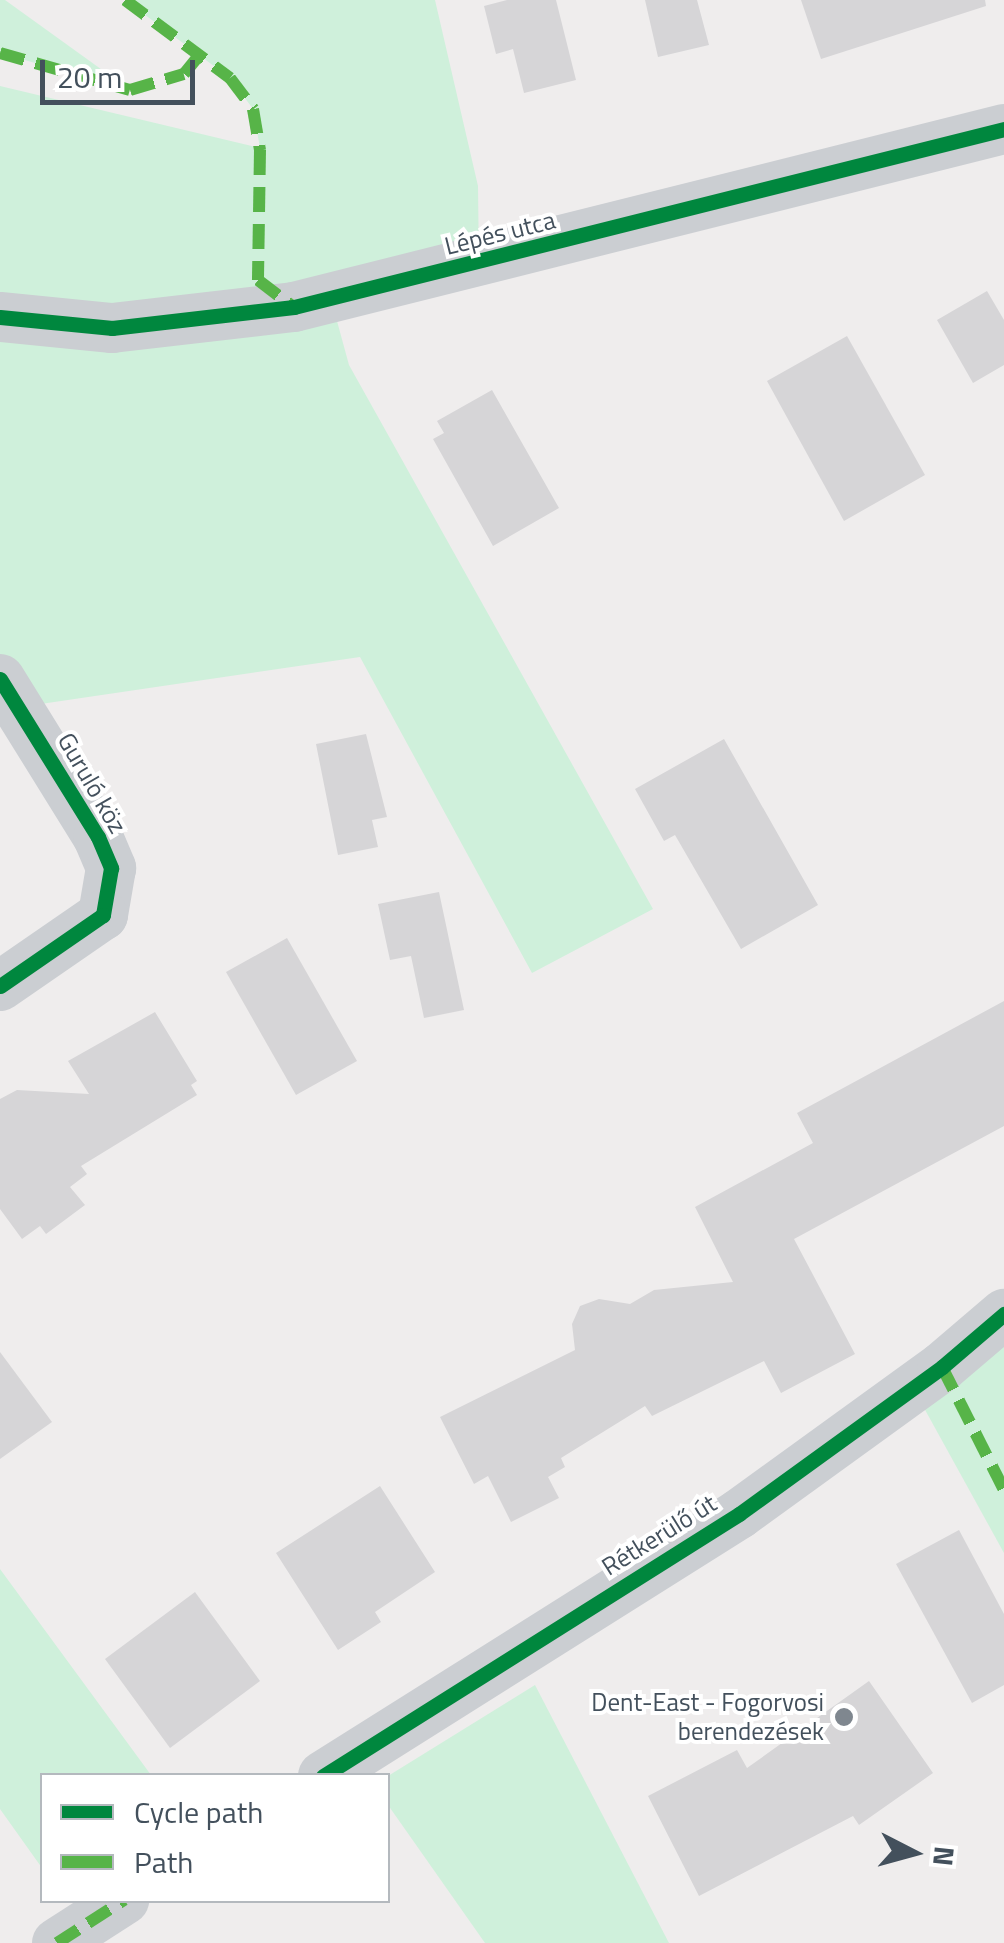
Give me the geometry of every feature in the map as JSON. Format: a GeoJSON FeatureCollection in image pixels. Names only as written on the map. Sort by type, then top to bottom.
{"type":"FeatureCollection","features":[{"type":"Feature","properties":{"kind":"street","name":"Lépés utca"},"geometry":{"type":"LineString","coordinates":[[0,316],[112,328],[294,307],[1004,129]]}},
{"type":"Feature","properties":{"kind":"street","name":"Guruló köz"},"geometry":{"type":"LineString","coordinates":[[0,679],[98,837],[110,868],[103,916],[0,986]]}},
{"type":"Feature","properties":{"kind":"street","name":"Rétkerülő út"},"geometry":{"type":"LineString","coordinates":[[328,1773],[739,1514],[1004,1314]]}},
{"type":"Feature","properties":{"kind":"street"},"geometry":{"type":"LineString","coordinates":[[57,1943],[119,1903]]}},
{"type":"Feature","properties":{"kind":"green space"},"geometry":{"type":"Polygon","coordinates":[[[0,0],[5,0],[130,90],[0,53],[0,0]]]}},
{"type":"Feature","properties":{"kind":"green space"},"geometry":{"type":"Polygon","coordinates":[[[125,0],[435,0],[478,186],[479,266],[331,299],[349,365],[653,909],[532,973],[360,657],[0,710],[0,86],[260,148],[253,109],[230,78],[125,0]]]}},
{"type":"Feature","properties":{"kind":"green space"},"geometry":{"type":"Polygon","coordinates":[[[1004,1311],[1004,1553],[913,1388],[1004,1311]]]}},
{"type":"Feature","properties":{"kind":"green space"},"geometry":{"type":"Polygon","coordinates":[[[0,1569],[150,1773],[40,1773],[40,1865],[0,1809],[0,1569]]]}},
{"type":"Feature","properties":{"kind":"green space"},"geometry":{"type":"Polygon","coordinates":[[[535,1685],[669,1943],[485,1943],[390,1808],[390,1775],[535,1685]]]}},
{"type":"Feature","properties":{"kind":"building"},"geometry":{"type":"Polygon","coordinates":[[[507,0],[556,0],[576,80],[524,93],[513,49],[496,54],[484,6],[507,0]]]}},
{"type":"Feature","properties":{"kind":"building"},"geometry":{"type":"Polygon","coordinates":[[[645,0],[697,0],[709,45],[658,57],[645,0]]]}},
{"type":"Feature","properties":{"kind":"building"},"geometry":{"type":"Polygon","coordinates":[[[801,0],[985,0],[986,6],[821,59],[801,0]]]}},
{"type":"Feature","properties":{"kind":"building"},"geometry":{"type":"Polygon","coordinates":[[[987,291],[1004,320],[1004,365],[973,383],[937,320],[987,291]]]}},
{"type":"Feature","properties":{"kind":"building"},"geometry":{"type":"Polygon","coordinates":[[[847,336],[925,475],[844,521],[767,381],[847,336]]]}},
{"type":"Feature","properties":{"kind":"building"},"geometry":{"type":"Polygon","coordinates":[[[492,390],[559,508],[493,546],[433,439],[444,433],[437,421],[492,390]]]}},
{"type":"Feature","properties":{"kind":"building"},"geometry":{"type":"Polygon","coordinates":[[[366,734],[387,817],[372,820],[378,847],[338,855],[316,744],[366,734]]]}},
{"type":"Feature","properties":{"kind":"building"},"geometry":{"type":"Polygon","coordinates":[[[724,739],[818,905],[741,949],[675,835],[664,841],[635,789],[724,739]]]}},
{"type":"Feature","properties":{"kind":"building"},"geometry":{"type":"Polygon","coordinates":[[[439,892],[464,1010],[424,1018],[411,956],[390,960],[378,904],[439,892]]]}},
{"type":"Feature","properties":{"kind":"building"},"geometry":{"type":"Polygon","coordinates":[[[287,938],[357,1061],[296,1095],[226,972],[287,938]]]}},
{"type":"Feature","properties":{"kind":"building"},"geometry":{"type":"Polygon","coordinates":[[[1004,1001],[1004,1126],[794,1239],[855,1354],[781,1393],[764,1361],[652,1416],[645,1406],[561,1458],[565,1467],[548,1477],[559,1498],[511,1522],[488,1476],[474,1484],[440,1417],[575,1350],[572,1324],[580,1306],[599,1299],[630,1304],[654,1290],[733,1282],[695,1207],[813,1143],[797,1113],[1004,1001]]]}},
{"type":"Feature","properties":{"kind":"building"},"geometry":{"type":"Polygon","coordinates":[[[155,1012],[197,1081],[191,1085],[197,1095],[81,1166],[87,1174],[70,1187],[85,1205],[46,1234],[40,1226],[22,1239],[0,1209],[0,1099],[17,1090],[89,1094],[68,1061],[155,1012]]]}},
{"type":"Feature","properties":{"kind":"building"},"geometry":{"type":"Polygon","coordinates":[[[0,1352],[52,1422],[0,1459],[0,1352]]]}},
{"type":"Feature","properties":{"kind":"building"},"geometry":{"type":"Polygon","coordinates":[[[380,1486],[435,1572],[375,1612],[381,1622],[338,1650],[276,1553],[380,1486]]]}},
{"type":"Feature","properties":{"kind":"building"},"geometry":{"type":"Polygon","coordinates":[[[959,1530],[1004,1614],[1004,1685],[972,1703],[896,1564],[959,1530]]]}},
{"type":"Feature","properties":{"kind":"building"},"geometry":{"type":"Polygon","coordinates":[[[195,1592],[260,1681],[170,1748],[105,1659],[195,1592]]]}},
{"type":"Feature","properties":{"kind":"building"},"geometry":{"type":"Polygon","coordinates":[[[869,1681],[933,1773],[859,1825],[853,1816],[699,1896],[648,1796],[737,1750],[747,1768],[869,1681]]]}},
{"type":"Feature","properties":{"kind":"marked path"},"geometry":{"type":"LineString","coordinates":[[125,0],[230,78],[253,109],[260,150],[258,280],[292,306]]}},
{"type":"Feature","properties":{"kind":"marked path"},"geometry":{"type":"LineString","coordinates":[[0,53],[130,90],[184,74],[201,53]]}},
{"type":"Feature","properties":{"kind":"marked path"},"geometry":{"type":"LineString","coordinates":[[942,1367],[1004,1490]]}},
{"type":"Feature","properties":{"kind":"marked path"},"geometry":{"type":"LineString","coordinates":[[57,1943],[119,1903]]}},
{"type":"Feature","properties":{"kind":"cycle path"},"geometry":{"type":"LineString","coordinates":[[0,317],[112,328],[294,307],[1004,129]]}},
{"type":"Feature","properties":{"kind":"cycle path"},"geometry":{"type":"LineString","coordinates":[[0,679],[98,837],[111,868],[103,915],[0,986]]}},
{"type":"Feature","properties":{"kind":"cycle path"},"geometry":{"type":"LineString","coordinates":[[328,1773],[739,1514],[942,1367],[1004,1314]]}},
{"type":"Feature","properties":{"kind":"place","name":"Dent-East - Fogorvosi berendezések"},"geometry":{"type":"Point","coordinates":[844,1717]}}]}
